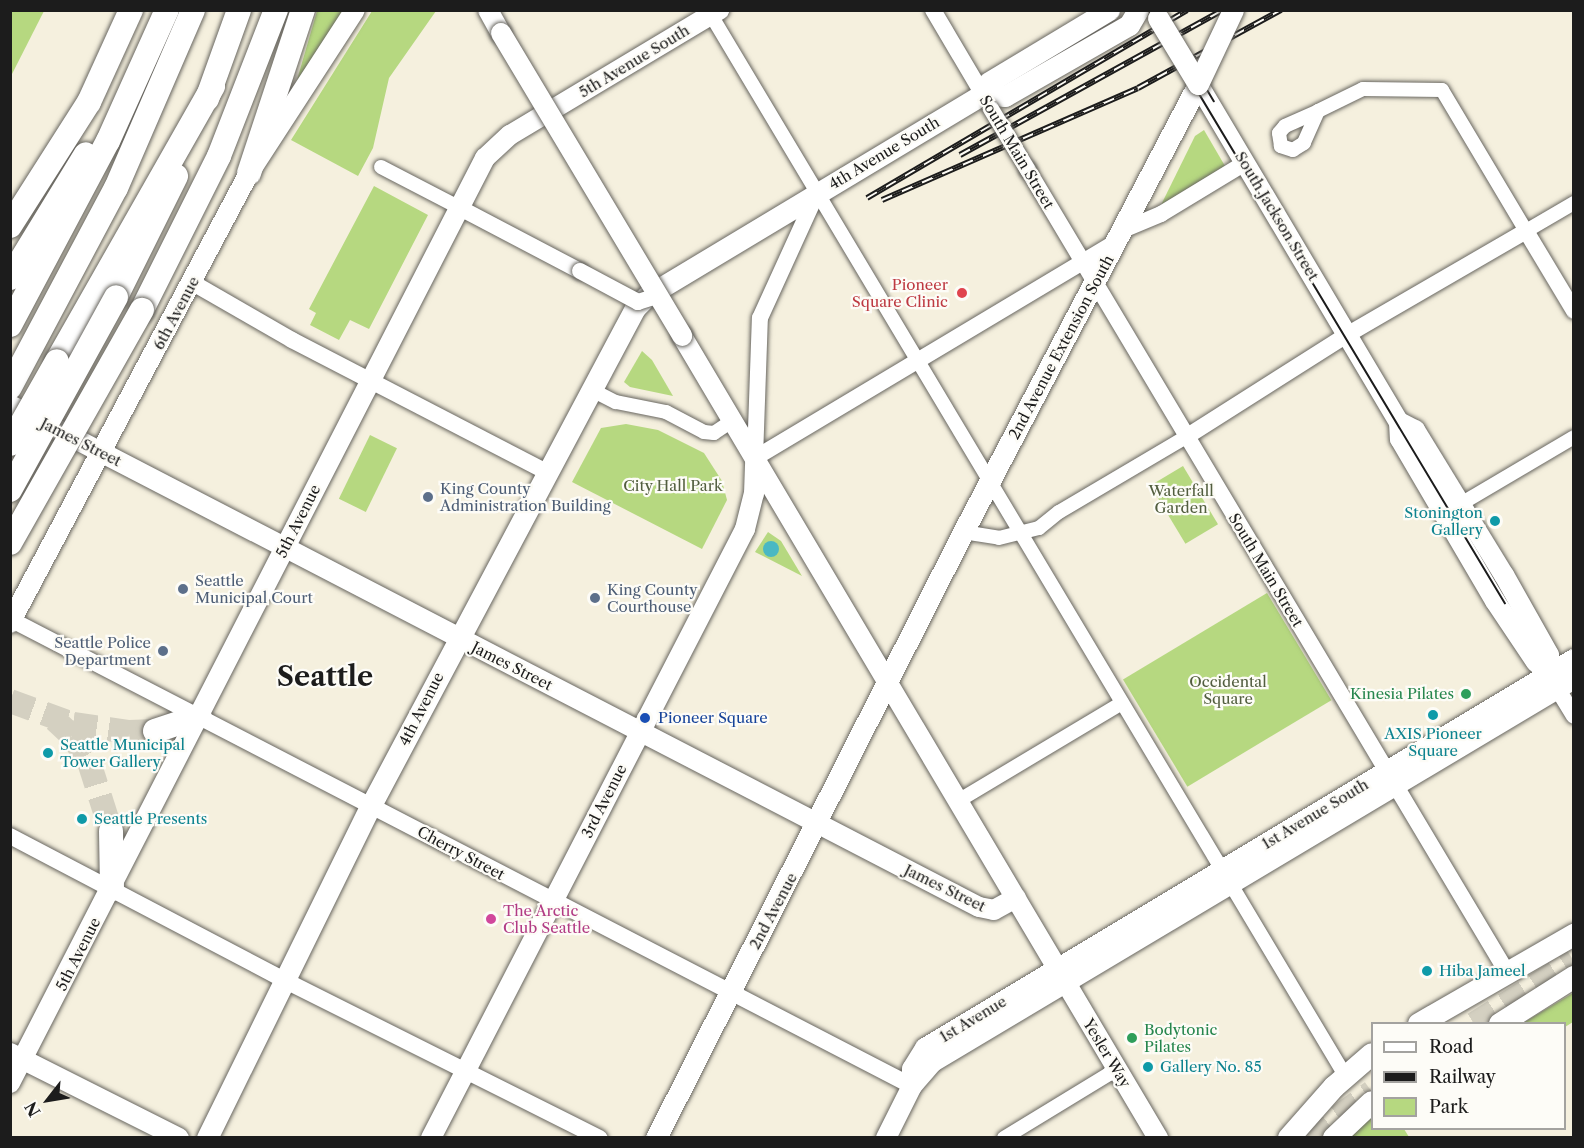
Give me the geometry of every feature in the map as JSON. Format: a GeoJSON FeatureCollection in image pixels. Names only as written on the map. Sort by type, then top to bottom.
{"type":"FeatureCollection","features":[{"type":"Feature","properties":{"kind":"highway"},"geometry":{"type":"LineString","coordinates":[[10,226],[89,102],[131,10]]}},
{"type":"Feature","properties":{"kind":"highway"},"geometry":{"type":"LineString","coordinates":[[10,325],[75,207],[167,10]]}},
{"type":"Feature","properties":{"kind":"highway"},"geometry":{"type":"LineString","coordinates":[[10,387],[149,119],[193,10]]}},
{"type":"Feature","properties":{"kind":"highway"},"geometry":{"type":"LineString","coordinates":[[10,444],[57,361],[104,296],[163,207],[213,86],[239,10]]}},
{"type":"Feature","properties":{"kind":"highway"},"geometry":{"type":"LineString","coordinates":[[10,543],[142,310],[219,156],[276,10]]}},
{"type":"Feature","properties":{"kind":"highway"},"geometry":{"type":"LineString","coordinates":[[249,173],[303,10]]}},
{"type":"Feature","properties":{"kind":"highway"},"geometry":{"type":"LineString","coordinates":[[10,279],[150,49]]}},
{"type":"Feature","properties":{"kind":"highway"},"geometry":{"type":"LineString","coordinates":[[10,490],[104,296],[122,217],[149,119]]}},
{"type":"Feature","properties":{"kind":"highway"},"geometry":{"type":"LineString","coordinates":[[155,731],[200,716]]}},
{"type":"Feature","properties":{"kind":"highway"},"geometry":{"type":"LineString","coordinates":[[111,831],[112,889]]}},
{"type":"Feature","properties":{"kind":"highway"},"geometry":{"type":"LineString","coordinates":[[1421,1022],[1574,935]]}},
{"type":"Feature","properties":{"kind":"highway"},"geometry":{"type":"LineString","coordinates":[[1502,1022],[1574,977]]}},
{"type":"Feature","properties":{"kind":"highway"},"geometry":{"type":"LineString","coordinates":[[1289,1137],[1346,1077],[1371,1055]]}},
{"type":"Feature","properties":{"kind":"highway"},"geometry":{"type":"LineString","coordinates":[[1334,1137],[1371,1103]]}},
{"type":"Feature","properties":{"kind":"main road","name":"6th Avenue"},"geometry":{"type":"LineString","coordinates":[[11,621],[193,283],[249,173],[355,10]]}},
{"type":"Feature","properties":{"kind":"main road","name":"Yesler Way"},"geometry":{"type":"LineString","coordinates":[[488,10],[1158,1137]]}},
{"type":"Feature","properties":{"kind":"main road","name":"4th Avenue South"},"geometry":{"type":"LineString","coordinates":[[656,294],[817,193],[987,101],[988,82],[1109,10]]}},
{"type":"Feature","properties":{"kind":"main road"},"geometry":{"type":"LineString","coordinates":[[987,101],[1005,96],[1129,25],[1138,10]]}},
{"type":"Feature","properties":{"kind":"main road","name":"South Jackson Street"},"geometry":{"type":"LineString","coordinates":[[1154,10],[1399,422],[1400,439],[1452,509],[1505,616],[1560,681]]}},
{"type":"Feature","properties":{"kind":"main road","name":"2nd Avenue Extension South"},"geometry":{"type":"LineString","coordinates":[[888,684],[963,532],[1198,84],[1233,10]]}},
{"type":"Feature","properties":{"kind":"main road","name":"5th Avenue South"},"geometry":{"type":"LineString","coordinates":[[549,111],[713,12]]}},
{"type":"Feature","properties":{"kind":"main road","name":"5th Avenue"},"geometry":{"type":"LineString","coordinates":[[10,1083],[17,1056],[112,889],[284,547],[490,151],[549,111]]}},
{"type":"Feature","properties":{"kind":"main road","name":"4th Avenue"},"geometry":{"type":"LineString","coordinates":[[207,1137],[371,805],[590,389],[630,314],[656,294]]}},
{"type":"Feature","properties":{"kind":"main road","name":"James Street"},"geometry":{"type":"LineString","coordinates":[[10,405],[979,907],[994,910],[1016,898]]}},
{"type":"Feature","properties":{"kind":"main road","name":"3rd Avenue"},"geometry":{"type":"LineString","coordinates":[[431,1137],[745,529],[754,494],[755,458]]}},
{"type":"Feature","properties":{"kind":"main road","name":"1st Avenue South"},"geometry":{"type":"LineString","coordinates":[[1061,975],[1390,779],[1560,681],[1574,659]]}},
{"type":"Feature","properties":{"kind":"main road","name":"2nd Avenue"},"geometry":{"type":"LineString","coordinates":[[656,1137],[888,684]]}},
{"type":"Feature","properties":{"kind":"main road","name":"1st Avenue"},"geometry":{"type":"LineString","coordinates":[[886,1137],[912,1086],[933,1062],[1061,975]]}},
{"type":"Feature","properties":{"kind":"main road"},"geometry":{"type":"LineString","coordinates":[[17,1056],[179,1137]]}},
{"type":"Feature","properties":{"kind":"street","name":"South Main Street"},"geometry":{"type":"LineString","coordinates":[[933,10],[1508,974]]}},
{"type":"Feature","properties":{"kind":"street"},"geometry":{"type":"LineString","coordinates":[[713,12],[817,193],[991,480],[1346,1077]]}},
{"type":"Feature","properties":{"kind":"street"},"geometry":{"type":"LineString","coordinates":[[1318,111],[1363,88],[1442,90],[1574,311]]}},
{"type":"Feature","properties":{"kind":"street"},"geometry":{"type":"LineString","coordinates":[[755,458],[1083,262],[1120,236],[1245,163]]}},
{"type":"Feature","properties":{"kind":"street"},"geometry":{"type":"LineString","coordinates":[[381,167],[638,302],[656,294]]}},
{"type":"Feature","properties":{"kind":"street"},"geometry":{"type":"LineString","coordinates":[[755,458],[756,348],[760,318],[817,193]]}},
{"type":"Feature","properties":{"kind":"street"},"geometry":{"type":"LineString","coordinates":[[963,532],[986,538],[1023,535],[1347,335],[1574,203]]}},
{"type":"Feature","properties":{"kind":"street"},"geometry":{"type":"LineString","coordinates":[[193,283],[370,381],[547,472]]}},
{"type":"Feature","properties":{"kind":"street"},"geometry":{"type":"LineString","coordinates":[[590,389],[616,402],[666,412],[704,432],[714,433],[732,421]]}},
{"type":"Feature","properties":{"kind":"street"},"geometry":{"type":"LineString","coordinates":[[1452,509],[1574,437]]}},
{"type":"Feature","properties":{"kind":"street","name":"Cherry Street"},"geometry":{"type":"LineString","coordinates":[[11,621],[200,716],[729,994],[912,1086]]}},
{"type":"Feature","properties":{"kind":"street","name":"South Jackson Street"},"geometry":{"type":"LineString","coordinates":[[1560,681],[1574,716]]}},
{"type":"Feature","properties":{"kind":"street"},"geometry":{"type":"LineString","coordinates":[[958,801],[1122,703]]}},
{"type":"Feature","properties":{"kind":"street"},"geometry":{"type":"LineString","coordinates":[[10,836],[284,980],[600,1137]]}},
{"type":"Feature","properties":{"kind":"street"},"geometry":{"type":"LineString","coordinates":[[1004,1137],[1109,1074],[1115,1066]]}},
{"type":"Feature","properties":{"kind":"green space"},"geometry":{"type":"Polygon","coordinates":[[[10,11],[44,11],[11,76],[10,11]]]}},
{"type":"Feature","properties":{"kind":"green space"},"geometry":{"type":"Polygon","coordinates":[[[317,11],[348,11],[297,80],[317,11]]]}},
{"type":"Feature","properties":{"kind":"green space"},"geometry":{"type":"Polygon","coordinates":[[[372,11],[436,11],[389,78],[373,148],[358,176],[291,140],[372,11]]]}},
{"type":"Feature","properties":{"kind":"green space"},"geometry":{"type":"Polygon","coordinates":[[[1204,130],[1225,166],[1161,205],[1195,136],[1204,130]]]}},
{"type":"Feature","properties":{"kind":"green space"},"geometry":{"type":"Polygon","coordinates":[[[374,186],[428,215],[369,329],[350,320],[339,340],[310,325],[316,313],[309,309],[374,186]]]}},
{"type":"Feature","properties":{"kind":"green space"},"geometry":{"type":"Polygon","coordinates":[[[642,351],[652,360],[673,396],[630,387],[624,382],[642,351]]]}},
{"type":"Feature","properties":{"kind":"green space","name":"City Hall Park"},"geometry":{"type":"Polygon","coordinates":[[[626,424],[658,430],[704,453],[722,481],[727,500],[702,549],[572,482],[601,428],[626,424]]]}},
{"type":"Feature","properties":{"kind":"green space"},"geometry":{"type":"Polygon","coordinates":[[[370,435],[397,448],[366,512],[339,499],[370,435]]]}},
{"type":"Feature","properties":{"kind":"green space","name":"Waterfall Garden"},"geometry":{"type":"Polygon","coordinates":[[[1183,466],[1218,524],[1185,544],[1150,486],[1183,466]]]}},
{"type":"Feature","properties":{"kind":"green space"},"geometry":{"type":"Polygon","coordinates":[[[768,532],[781,541],[802,576],[755,552],[768,532]]]}},
{"type":"Feature","properties":{"kind":"green space","name":"Occidental Square"},"geometry":{"type":"Polygon","coordinates":[[[1267,593],[1331,700],[1187,787],[1123,680],[1267,593]]]}},
{"type":"Feature","properties":{"kind":"green space"},"geometry":{"type":"Polygon","coordinates":[[[1573,993],[1573,1022],[1566,1026],[1566,1022],[1525,1022],[1573,993]]]}},
{"type":"Feature","properties":{"kind":"green space"},"geometry":{"type":"Polygon","coordinates":[[[1371,1118],[1371,1130],[1405,1130],[1409,1137],[1348,1138],[1371,1118]]]}},
{"type":"Feature","properties":{"kind":"water"},"geometry":{"type":"Polygon","coordinates":[[[768,541],[774,541],[779,549],[777,555],[768,557],[763,552],[763,546],[768,541]]]}},
{"type":"Feature","properties":{"kind":"tunnel"},"geometry":{"type":"LineString","coordinates":[[10,701],[73,724],[129,732],[155,731]]}},
{"type":"Feature","properties":{"kind":"tunnel"},"geometry":{"type":"LineString","coordinates":[[55,720],[72,736],[89,762],[111,831]]}},
{"type":"Feature","properties":{"kind":"tunnel"},"geometry":{"type":"LineString","coordinates":[[1477,1022],[1574,961]]}},
{"type":"Feature","properties":{"kind":"tunnel"},"geometry":{"type":"LineString","coordinates":[[1309,1138],[1371,1093]]}},
{"type":"Feature","properties":{"kind":"tram line"},"geometry":{"type":"LineString","coordinates":[[1149,10],[1505,603]]}},
{"type":"Feature","properties":{"kind":"tram line"},"geometry":{"type":"LineString","coordinates":[[1160,10],[1214,101]]}},
{"type":"Feature","properties":{"kind":"railway"},"geometry":{"type":"LineString","coordinates":[[867,198],[1187,10]]}},
{"type":"Feature","properties":{"kind":"railway"},"geometry":{"type":"LineString","coordinates":[[960,155],[1223,10]]}},
{"type":"Feature","properties":{"kind":"railway"},"geometry":{"type":"LineString","coordinates":[[882,200],[1138,88],[1281,10]]}},
{"type":"Feature","properties":{"kind":"place","name":"Pioneer Square Clinic"},"geometry":{"type":"Point","coordinates":[962,293]}},
{"type":"Feature","properties":{"kind":"place","name":"King County Administration Building"},"geometry":{"type":"Point","coordinates":[428,497]}},
{"type":"Feature","properties":{"kind":"place","name":"Stonington Gallery"},"geometry":{"type":"Point","coordinates":[1495,521]}},
{"type":"Feature","properties":{"kind":"place","name":"Seattle Municipal Court"},"geometry":{"type":"Point","coordinates":[183,589]}},
{"type":"Feature","properties":{"kind":"place","name":"King County Courthouse"},"geometry":{"type":"Point","coordinates":[595,598]}},
{"type":"Feature","properties":{"kind":"place","name":"Seattle Police Department"},"geometry":{"type":"Point","coordinates":[163,651]}},
{"type":"Feature","properties":{"kind":"place","name":"Kinesia Pilates"},"geometry":{"type":"Point","coordinates":[1466,694]}},
{"type":"Feature","properties":{"kind":"place","name":"AXIS Pioneer Square"},"geometry":{"type":"Point","coordinates":[1433,715]}},
{"type":"Feature","properties":{"kind":"place","name":"Pioneer Square"},"geometry":{"type":"Point","coordinates":[645,718]}},
{"type":"Feature","properties":{"kind":"place","name":"Seattle Municipal Tower Gallery"},"geometry":{"type":"Point","coordinates":[48,753]}},
{"type":"Feature","properties":{"kind":"place","name":"Seattle Presents"},"geometry":{"type":"Point","coordinates":[82,819]}},
{"type":"Feature","properties":{"kind":"place","name":"The Arctic Club Seattle"},"geometry":{"type":"Point","coordinates":[491,919]}},
{"type":"Feature","properties":{"kind":"place","name":"Hiba Jameel"},"geometry":{"type":"Point","coordinates":[1427,971]}},
{"type":"Feature","properties":{"kind":"place","name":"Bodytonic Pilates"},"geometry":{"type":"Point","coordinates":[1132,1038]}},
{"type":"Feature","properties":{"kind":"place","name":"Gallery No. 85"},"geometry":{"type":"Point","coordinates":[1148,1067]}},
{"type":"Feature","properties":{"kind":"district","name":"Seattle"},"geometry":{"type":"Point","coordinates":[325,677]}}]}
